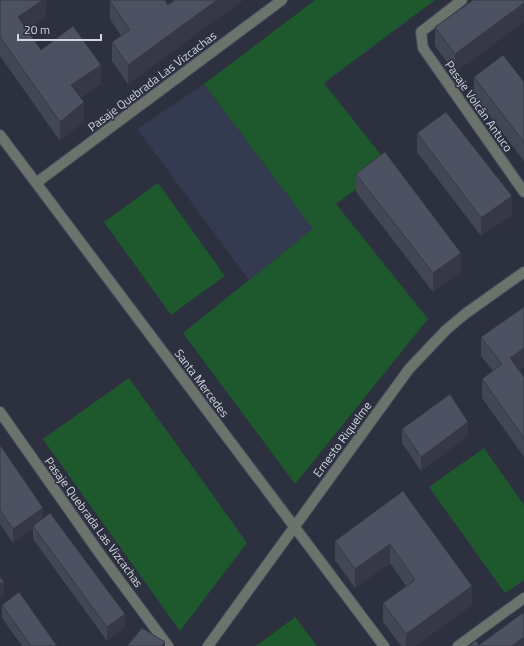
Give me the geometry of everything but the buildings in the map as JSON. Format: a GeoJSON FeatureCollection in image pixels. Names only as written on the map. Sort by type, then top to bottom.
{"type":"FeatureCollection","features":[{"type":"Feature","properties":{"kind":"street","name":"Pasaje Quebrada Las Vizcachas"},"geometry":{"type":"LineString","coordinates":[[36,183],[282,0]]}},
{"type":"Feature","properties":{"kind":"street","name":"Pasaje Volcán Antuco"},"geometry":{"type":"LineString","coordinates":[[462,0],[421,32],[423,48],[524,192]]}},
{"type":"Feature","properties":{"kind":"street","name":"Santa Mercedes"},"geometry":{"type":"LineString","coordinates":[[0,135],[384,646]]}},
{"type":"Feature","properties":{"kind":"street","name":"Ernesto Riquelme"},"geometry":{"type":"LineString","coordinates":[[208,646],[391,393],[429,346],[465,314],[524,272]]}},
{"type":"Feature","properties":{"kind":"street","name":"Pasaje Quebrada Las Vizcachas"},"geometry":{"type":"LineString","coordinates":[[0,412],[100,554],[168,646]]}},
{"type":"Feature","properties":{"kind":"street"},"geometry":{"type":"LineString","coordinates":[[458,646],[524,598]]}},
{"type":"Feature","properties":{"kind":"shaded area"},"geometry":{"type":"Polygon","coordinates":[[[204,84],[313,229],[249,280],[137,129],[204,84]]]}},
{"type":"Feature","properties":{"kind":"green space"},"geometry":{"type":"Polygon","coordinates":[[[315,0],[435,0],[324,83],[389,165],[336,204],[428,319],[295,484],[183,333],[313,229],[204,84],[315,0]]]}},
{"type":"Feature","properties":{"kind":"green space"},"geometry":{"type":"Polygon","coordinates":[[[158,183],[225,276],[171,315],[104,222],[158,183]]]}},
{"type":"Feature","properties":{"kind":"green space"},"geometry":{"type":"Polygon","coordinates":[[[129,378],[247,543],[180,631],[43,439],[129,378]]]}},
{"type":"Feature","properties":{"kind":"green space"},"geometry":{"type":"Polygon","coordinates":[[[484,448],[524,505],[524,580],[505,593],[429,487],[484,448]]]}},
{"type":"Feature","properties":{"kind":"green space"},"geometry":{"type":"Polygon","coordinates":[[[295,617],[317,646],[256,646],[295,617]]]}}]}
